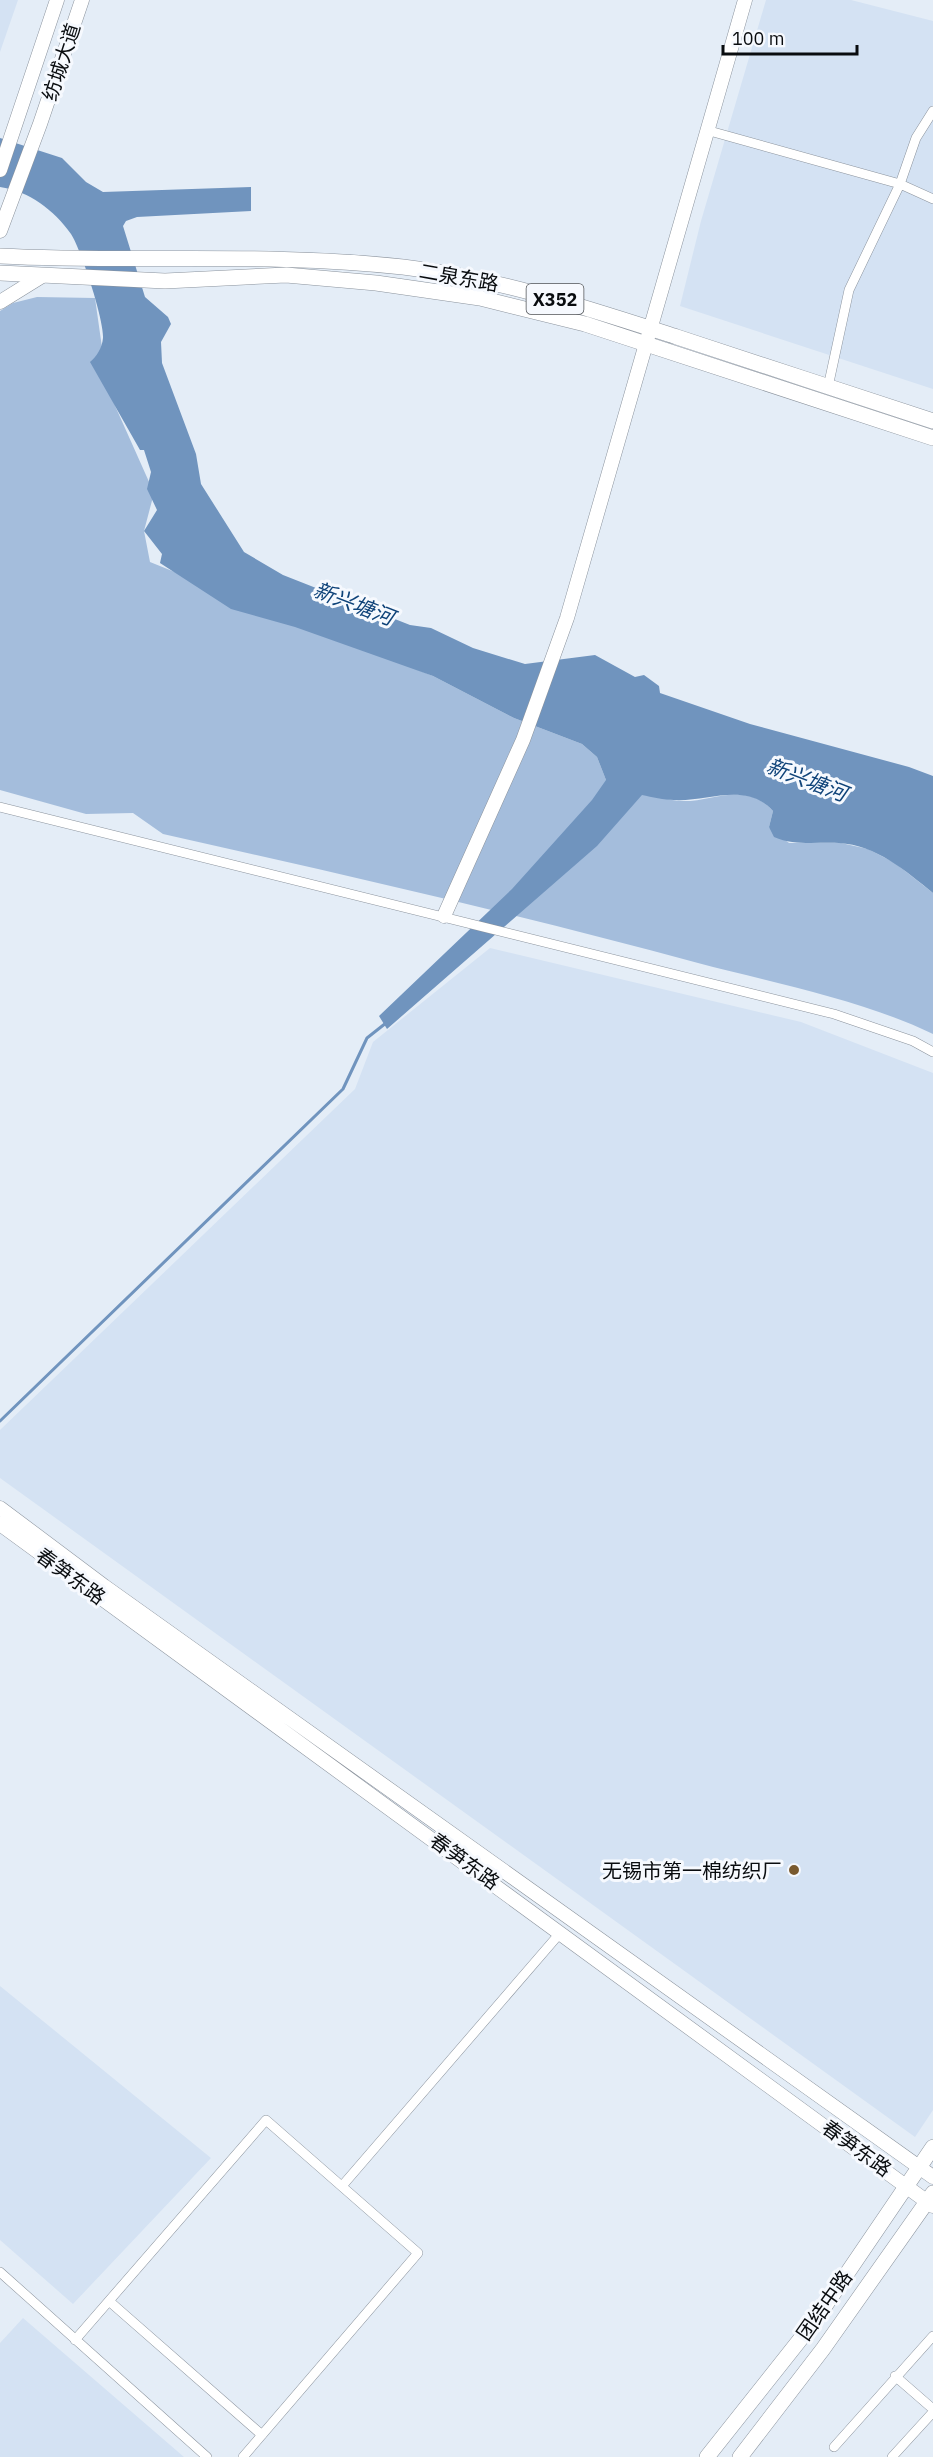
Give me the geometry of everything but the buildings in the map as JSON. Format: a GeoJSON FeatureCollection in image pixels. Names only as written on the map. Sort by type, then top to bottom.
{"type":"FeatureCollection","features":[{"type":"Feature","properties":{"kind":"main road","name":"纺城大道"},"geometry":{"type":"LineString","coordinates":[[0,170],[57,0]]}},
{"type":"Feature","properties":{"kind":"main road","name":"纺城大道"},"geometry":{"type":"LineString","coordinates":[[0,231],[40,124],[81,0]]}},
{"type":"Feature","properties":{"kind":"main road"},"geometry":{"type":"LineString","coordinates":[[444,916],[523,740],[567,618],[745,0]]}},
{"type":"Feature","properties":{"kind":"main road","name":"二泉东路"},"geometry":{"type":"LineString","coordinates":[[0,256],[162,260],[294,258],[405,268],[523,289],[933,421]]}},
{"type":"Feature","properties":{"kind":"main road","name":"二泉东路"},"geometry":{"type":"LineString","coordinates":[[0,273],[165,281],[286,275],[376,283],[480,297],[585,324],[933,438]]}},
{"type":"Feature","properties":{"kind":"main road"},"geometry":{"type":"LineString","coordinates":[[0,302],[42,276]]}},
{"type":"Feature","properties":{"kind":"main road","name":"春笋东路"},"geometry":{"type":"LineString","coordinates":[[0,1508],[104,1586],[933,2177]]}},
{"type":"Feature","properties":{"kind":"main road","name":"春笋东路"},"geometry":{"type":"LineString","coordinates":[[0,1524],[907,2185],[931,2200]]}},
{"type":"Feature","properties":{"kind":"main road","name":"团结中路"},"geometry":{"type":"LineString","coordinates":[[707,2457],[813,2322],[933,2147]]}},
{"type":"Feature","properties":{"kind":"main road","name":"团结中路"},"geometry":{"type":"LineString","coordinates":[[740,2457],[823,2349],[931,2200]]}},
{"type":"Feature","properties":{"kind":"street"},"geometry":{"type":"LineString","coordinates":[[828,387],[849,290],[900,184],[916,138],[933,111]]}},
{"type":"Feature","properties":{"kind":"street"},"geometry":{"type":"LineString","coordinates":[[706,130],[900,184],[933,199]]}},
{"type":"Feature","properties":{"kind":"street"},"geometry":{"type":"LineString","coordinates":[[0,807],[834,1014],[913,1041],[933,1052]]}},
{"type":"Feature","properties":{"kind":"street"},"geometry":{"type":"LineString","coordinates":[[342,2186],[561,1932]]}},
{"type":"Feature","properties":{"kind":"street"},"geometry":{"type":"LineString","coordinates":[[75,2340],[266,2120],[418,2253],[243,2457]]}},
{"type":"Feature","properties":{"kind":"street"},"geometry":{"type":"LineString","coordinates":[[0,2272],[207,2457]]}},
{"type":"Feature","properties":{"kind":"street"},"geometry":{"type":"LineString","coordinates":[[109,2301],[262,2435]]}},
{"type":"Feature","properties":{"kind":"street"},"geometry":{"type":"LineString","coordinates":[[834,2448],[895,2376],[933,2336]]}},
{"type":"Feature","properties":{"kind":"street"},"geometry":{"type":"LineString","coordinates":[[892,2457],[933,2411],[895,2376]]}},
{"type":"Feature","properties":{"kind":"shaded area"},"geometry":{"type":"Polygon","coordinates":[[[0,0],[18,0],[0,52],[0,0]]]}},
{"type":"Feature","properties":{"kind":"shaded area"},"geometry":{"type":"Polygon","coordinates":[[[766,0],[851,0],[933,21],[933,389],[680,306],[701,221],[766,0]]]}},
{"type":"Feature","properties":{"kind":"shaded area"},"geometry":{"type":"Polygon","coordinates":[[[37,297],[95,298],[108,390],[154,493],[144,531],[150,562],[433,676],[514,718],[582,744],[597,757],[606,780],[672,800],[698,800],[737,794],[749,796],[761,801],[773,811],[769,827],[789,843],[841,843],[868,849],[895,863],[933,893],[933,1034],[877,1011],[787,985],[498,912],[163,834],[133,813],[86,814],[0,790],[0,311],[13,303],[37,297]]]}},
{"type":"Feature","properties":{"kind":"shaded area"},"geometry":{"type":"Polygon","coordinates":[[[490,948],[801,1022],[933,1073],[933,2110],[915,2137],[0,1478],[0,1430],[355,1089],[373,1042],[490,948]]]}},
{"type":"Feature","properties":{"kind":"shaded area"},"geometry":{"type":"Polygon","coordinates":[[[0,1986],[211,2158],[73,2304],[0,2240],[0,1986]]]}},
{"type":"Feature","properties":{"kind":"shaded area"},"geometry":{"type":"Polygon","coordinates":[[[23,2318],[184,2457],[0,2457],[0,2343],[23,2318]]]}},
{"type":"Feature","properties":{"kind":"water","name":"新兴塘河"},"geometry":{"type":"Polygon","coordinates":[[[0,138],[62,158],[86,182],[103,192],[251,187],[251,211],[137,217],[126,221],[123,226],[145,297],[168,317],[171,324],[161,342],[162,363],[196,454],[201,484],[244,552],[283,575],[410,625],[431,628],[473,648],[525,664],[595,655],[635,677],[644,675],[659,686],[660,693],[750,724],[909,767],[933,776],[933,893],[890,861],[866,849],[839,843],[790,842],[774,837],[769,827],[773,811],[751,797],[726,795],[674,800],[642,795],[597,846],[387,1029],[379,1016],[512,889],[592,800],[606,780],[597,757],[582,744],[514,718],[433,676],[295,627],[231,609],[160,563],[162,554],[144,531],[157,510],[147,489],[151,472],[144,450],[140,450],[90,362],[102,345],[103,338],[96,301],[80,254],[71,234],[49,210],[31,197],[0,187],[0,138]]]}},
{"type":"Feature","properties":{"kind":"waterway"},"geometry":{"type":"LineString","coordinates":[[0,1421],[343,1089],[367,1038],[386,1023]]}},
{"type":"Feature","properties":{"kind":"place","name":"无锡市第一棉纺织厂"},"geometry":{"type":"Point","coordinates":[794,1870]}}]}
